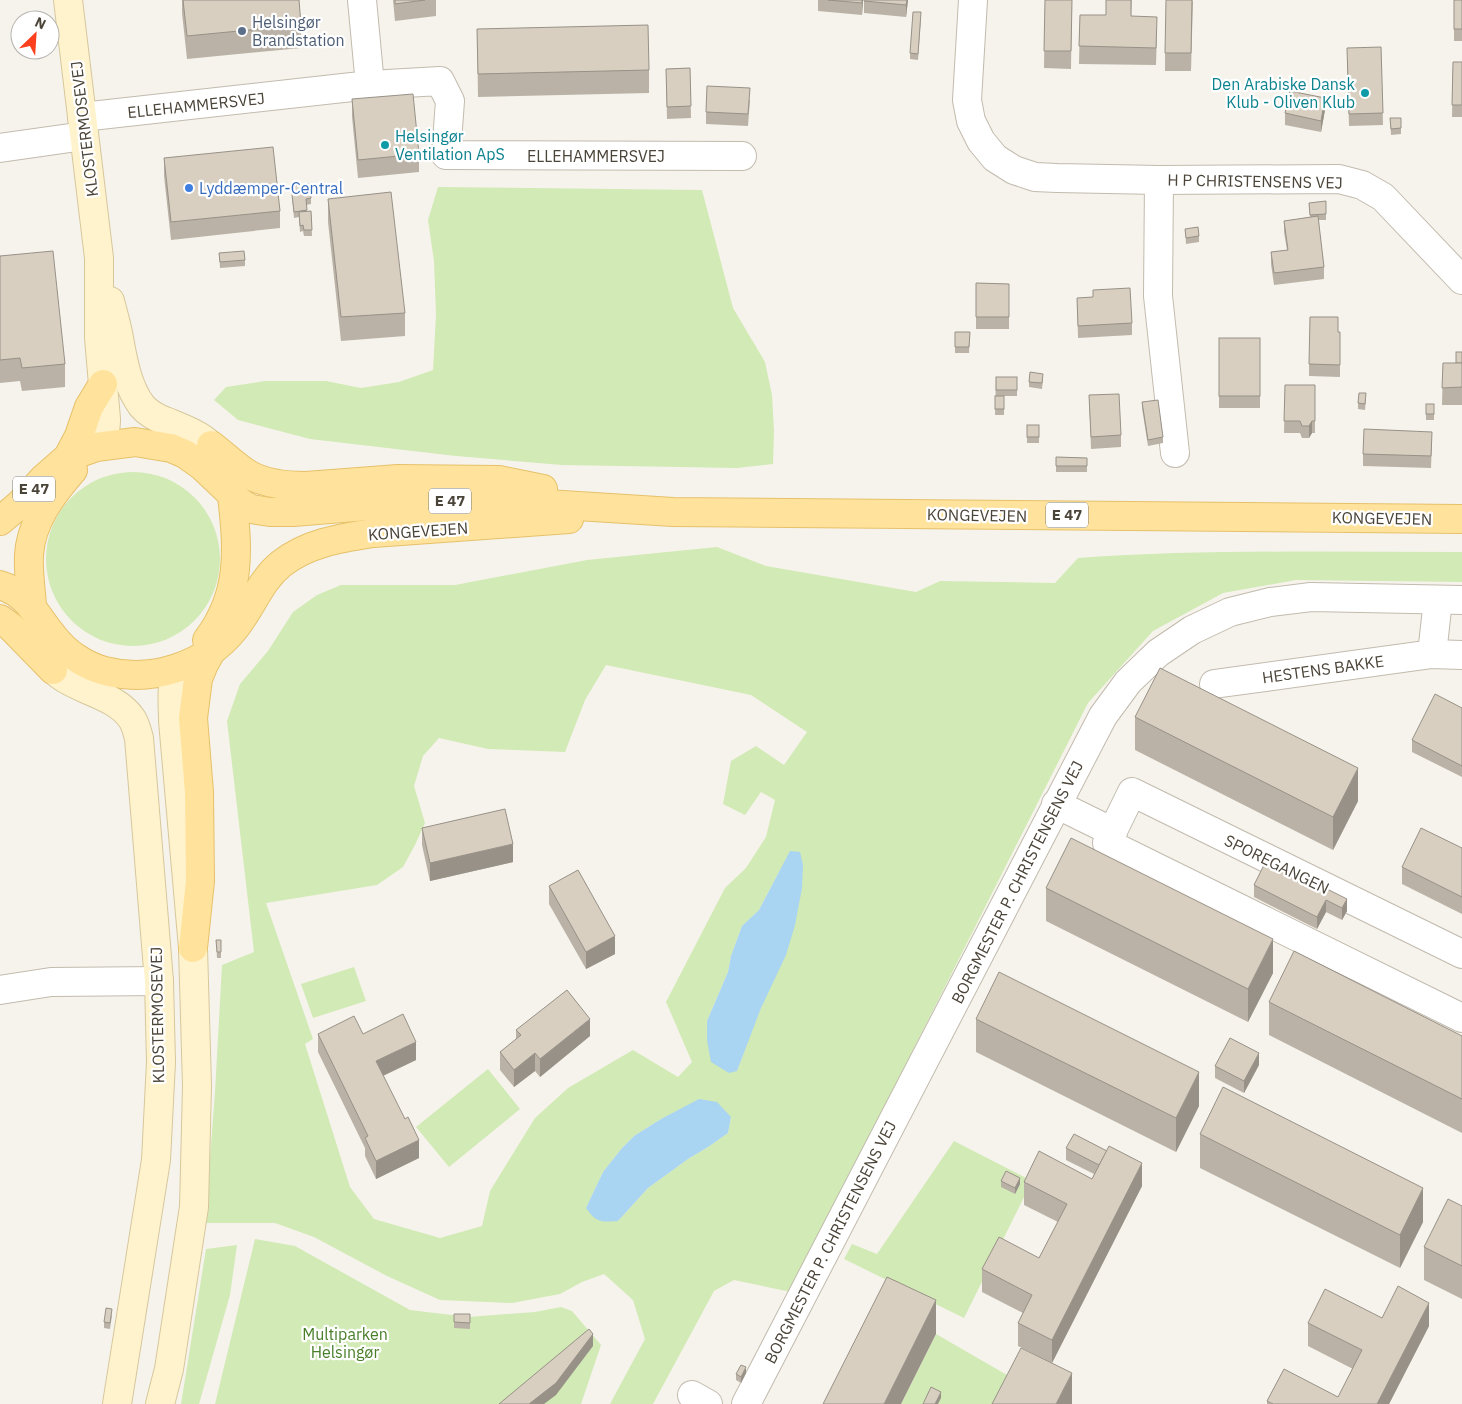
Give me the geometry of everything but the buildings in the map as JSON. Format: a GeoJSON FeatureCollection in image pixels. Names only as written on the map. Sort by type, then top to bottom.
{"type":"FeatureCollection","features":[{"type":"Feature","properties":{"kind":"main road","name":"KLOSTERMOSEVEJ"},"geometry":{"type":"LineString","coordinates":[[68,0],[99,258],[99,338],[106,430],[96,447]]}},
{"type":"Feature","properties":{"kind":"main road","name":"KLOSTERMOSEVEJ"},"geometry":{"type":"LineString","coordinates":[[99,258],[119,337],[120,349],[131,385],[142,407],[153,415],[192,432],[211,445]]}},
{"type":"Feature","properties":{"kind":"main road"},"geometry":{"type":"LineString","coordinates":[[68,457],[79,436],[89,407],[103,384]]}},
{"type":"Feature","properties":{"kind":"main road","name":"E 47"},"geometry":{"type":"LineString","coordinates":[[0,521],[10,514],[44,478],[68,457],[96,447],[135,442],[171,448],[185,454],[202,466],[232,496]]}},
{"type":"Feature","properties":{"kind":"main road"},"geometry":{"type":"LineString","coordinates":[[160,1404],[169,1369],[194,1207],[197,1086],[193,948],[173,720],[173,685],[178,668],[206,641],[223,615],[230,598],[236,562],[236,534],[232,496],[220,458],[211,445]]}},
{"type":"Feature","properties":{"kind":"main road"},"geometry":{"type":"LineString","coordinates":[[211,445],[247,473],[259,479],[286,485],[306,486],[398,479],[499,480],[673,512]]}},
{"type":"Feature","properties":{"kind":"main road","name":"E 47"},"geometry":{"type":"LineString","coordinates":[[32,606],[29,557],[32,536],[38,521],[56,490],[96,447]]}},
{"type":"Feature","properties":{"kind":"main road","name":"KONGEVEJEN"},"geometry":{"type":"LineString","coordinates":[[232,496],[251,509],[270,512],[482,500],[673,512],[1462,519]]}},
{"type":"Feature","properties":{"kind":"main road","name":"KONGEVEJEN"},"geometry":{"type":"LineString","coordinates":[[212,650],[235,628],[271,573],[296,554],[329,541],[373,533],[673,512]]}},
{"type":"Feature","properties":{"kind":"main road","name":"E 47"},"geometry":{"type":"LineString","coordinates":[[0,585],[14,590],[32,606],[60,645],[80,660],[104,671],[132,675],[160,673],[178,668],[212,650]]}},
{"type":"Feature","properties":{"kind":"main road"},"geometry":{"type":"LineString","coordinates":[[32,606],[43,653],[53,670]]}},
{"type":"Feature","properties":{"kind":"main road"},"geometry":{"type":"LineString","coordinates":[[0,619],[11,627],[53,670]]}},
{"type":"Feature","properties":{"kind":"main road"},"geometry":{"type":"LineString","coordinates":[[193,948],[200,881],[199,792],[194,718],[198,679],[212,650]]}},
{"type":"Feature","properties":{"kind":"main road","name":"KLOSTERMOSEVEJ"},"geometry":{"type":"LineString","coordinates":[[53,670],[65,679],[113,701],[134,721],[139,738],[159,981],[161,1062],[156,1160],[117,1404]]}},
{"type":"Feature","properties":{"kind":"street"},"geometry":{"type":"LineString","coordinates":[[362,0],[370,85]]}},
{"type":"Feature","properties":{"kind":"street","name":"H P CHRISTENSENS VEJ"},"geometry":{"type":"LineString","coordinates":[[974,0],[967,100],[971,121],[981,141],[995,158],[1014,170],[1035,177],[1159,180],[1339,180],[1362,185],[1383,197],[1462,280]]}},
{"type":"Feature","properties":{"kind":"street","name":"ELLEHAMMERSVEJ"},"geometry":{"type":"LineString","coordinates":[[0,148],[83,127],[370,85],[440,81],[450,100],[446,155],[742,156]]}},
{"type":"Feature","properties":{"kind":"street","name":"H P CHRISTENSENS VEJ"},"geometry":{"type":"LineString","coordinates":[[1159,180],[1158,296],[1175,453]]}},
{"type":"Feature","properties":{"kind":"street","name":"BORGMESTER P. CHRISTENSENS VEJ"},"geometry":{"type":"LineString","coordinates":[[746,1404],[1056,804],[1103,716],[1128,682],[1158,654],[1192,630],[1230,612],[1270,602],[1311,598],[1450,600]]}},
{"type":"Feature","properties":{"kind":"street"},"geometry":{"type":"LineString","coordinates":[[1432,654],[1450,600]]}},
{"type":"Feature","properties":{"kind":"street","name":"HESTENS BAKKE"},"geometry":{"type":"LineString","coordinates":[[1214,684],[1432,654],[1462,655]]}},
{"type":"Feature","properties":{"kind":"street","name":"SPOREGANGEN"},"geometry":{"type":"LineString","coordinates":[[1113,832],[1132,792],[1462,954]]}},
{"type":"Feature","properties":{"kind":"street"},"geometry":{"type":"LineString","coordinates":[[1056,804],[1113,832],[1107,843],[1462,1018]]}},
{"type":"Feature","properties":{"kind":"street"},"geometry":{"type":"LineString","coordinates":[[0,990],[51,982],[159,981]]}},
{"type":"Feature","properties":{"kind":"green space"},"geometry":{"type":"Polygon","coordinates":[[[438,187],[702,190],[733,308],[765,362],[772,395],[773,464],[737,468],[562,465],[456,456],[310,439],[238,420],[214,400],[226,387],[265,381],[326,381],[361,388],[399,382],[433,370],[436,315],[434,261],[428,220],[438,187]]]}},
{"type":"Feature","properties":{"kind":"green space"},"geometry":{"type":"Polygon","coordinates":[[[133,472],[150,474],[174,482],[200,504],[210,518],[216,534],[220,559],[218,576],[210,600],[188,626],[174,636],[158,642],[133,646],[116,644],[92,636],[66,614],[56,600],[50,584],[46,559],[48,542],[56,518],[78,492],[92,482],[108,476],[133,472]]]}},
{"type":"Feature","properties":{"kind":"green space"},"geometry":{"type":"Polygon","coordinates":[[[717,547],[766,566],[916,592],[940,581],[1055,583],[1078,558],[1222,552],[1462,552],[1462,582],[1296,580],[1223,593],[1153,631],[1088,703],[791,1292],[734,1280],[714,1291],[653,1404],[610,1404],[645,1339],[633,1300],[604,1274],[582,1282],[560,1294],[512,1303],[440,1300],[387,1276],[314,1237],[275,1223],[205,1223],[222,965],[254,952],[227,721],[240,684],[268,651],[293,612],[317,595],[341,585],[455,585],[587,560],[717,547]],[[606,665],[585,700],[565,752],[488,749],[439,738],[423,756],[414,786],[425,823],[403,867],[377,885],[266,903],[313,1039],[305,1044],[350,1187],[374,1219],[440,1238],[482,1226],[490,1191],[535,1118],[568,1088],[633,1050],[678,1077],[692,1062],[666,1002],[725,888],[746,868],[766,837],[775,800],[761,792],[745,815],[723,804],[731,761],[756,746],[784,765],[807,732],[751,695],[606,665]],[[779,872],[759,910],[742,926],[731,956],[728,972],[707,1021],[737,1071],[771,983],[779,872]],[[677,1111],[634,1136],[622,1148],[603,1172],[586,1208],[618,1221],[648,1188],[728,1133],[731,1117],[677,1111]]]}},
{"type":"Feature","properties":{"kind":"green space"},"geometry":{"type":"Polygon","coordinates":[[[354,967],[366,1001],[313,1018],[301,984],[354,967]]]}},
{"type":"Feature","properties":{"kind":"green space"},"geometry":{"type":"Polygon","coordinates":[[[488,1069],[520,1109],[449,1167],[416,1127],[488,1069]]]}},
{"type":"Feature","properties":{"kind":"green space"},"geometry":{"type":"Polygon","coordinates":[[[954,1141],[1032,1181],[964,1318],[844,1259],[852,1244],[877,1254],[954,1141]]]}},
{"type":"Feature","properties":{"kind":"green space","name":"Multiparken Helsingør"},"geometry":{"type":"Polygon","coordinates":[[[255,1239],[295,1246],[410,1310],[468,1317],[535,1312],[561,1307],[572,1311],[601,1345],[581,1404],[215,1404],[255,1239]]]}},
{"type":"Feature","properties":{"kind":"green space"},"geometry":{"type":"Polygon","coordinates":[[[237,1245],[230,1295],[199,1404],[181,1404],[206,1249],[237,1245]]]}},
{"type":"Feature","properties":{"kind":"green space"},"geometry":{"type":"Polygon","coordinates":[[[936,1334],[1007,1375],[992,1404],[901,1404],[936,1334]]]}},
{"type":"Feature","properties":{"kind":"water"},"geometry":{"type":"Polygon","coordinates":[[[790,851],[800,852],[803,865],[802,888],[795,925],[786,955],[761,1008],[737,1071],[729,1073],[711,1062],[707,1040],[707,1021],[728,972],[731,956],[742,926],[759,910],[790,851]]]}},
{"type":"Feature","properties":{"kind":"water"},"geometry":{"type":"Polygon","coordinates":[[[699,1099],[717,1102],[731,1117],[728,1133],[648,1188],[618,1221],[596,1219],[586,1208],[603,1172],[622,1148],[634,1136],[699,1099]]]}},
{"type":"Feature","properties":{"kind":"place","name":"Helsingør Brandstation"},"geometry":{"type":"Point","coordinates":[242,31]}},
{"type":"Feature","properties":{"kind":"place","name":"Den Arabiske Dansk Klub - Oliven Klub"},"geometry":{"type":"Point","coordinates":[1365,93]}},
{"type":"Feature","properties":{"kind":"place","name":"Helsingør Ventilation ApS"},"geometry":{"type":"Point","coordinates":[385,145]}},
{"type":"Feature","properties":{"kind":"place","name":"Lyddæmper-Central"},"geometry":{"type":"Point","coordinates":[189,188]}}]}
